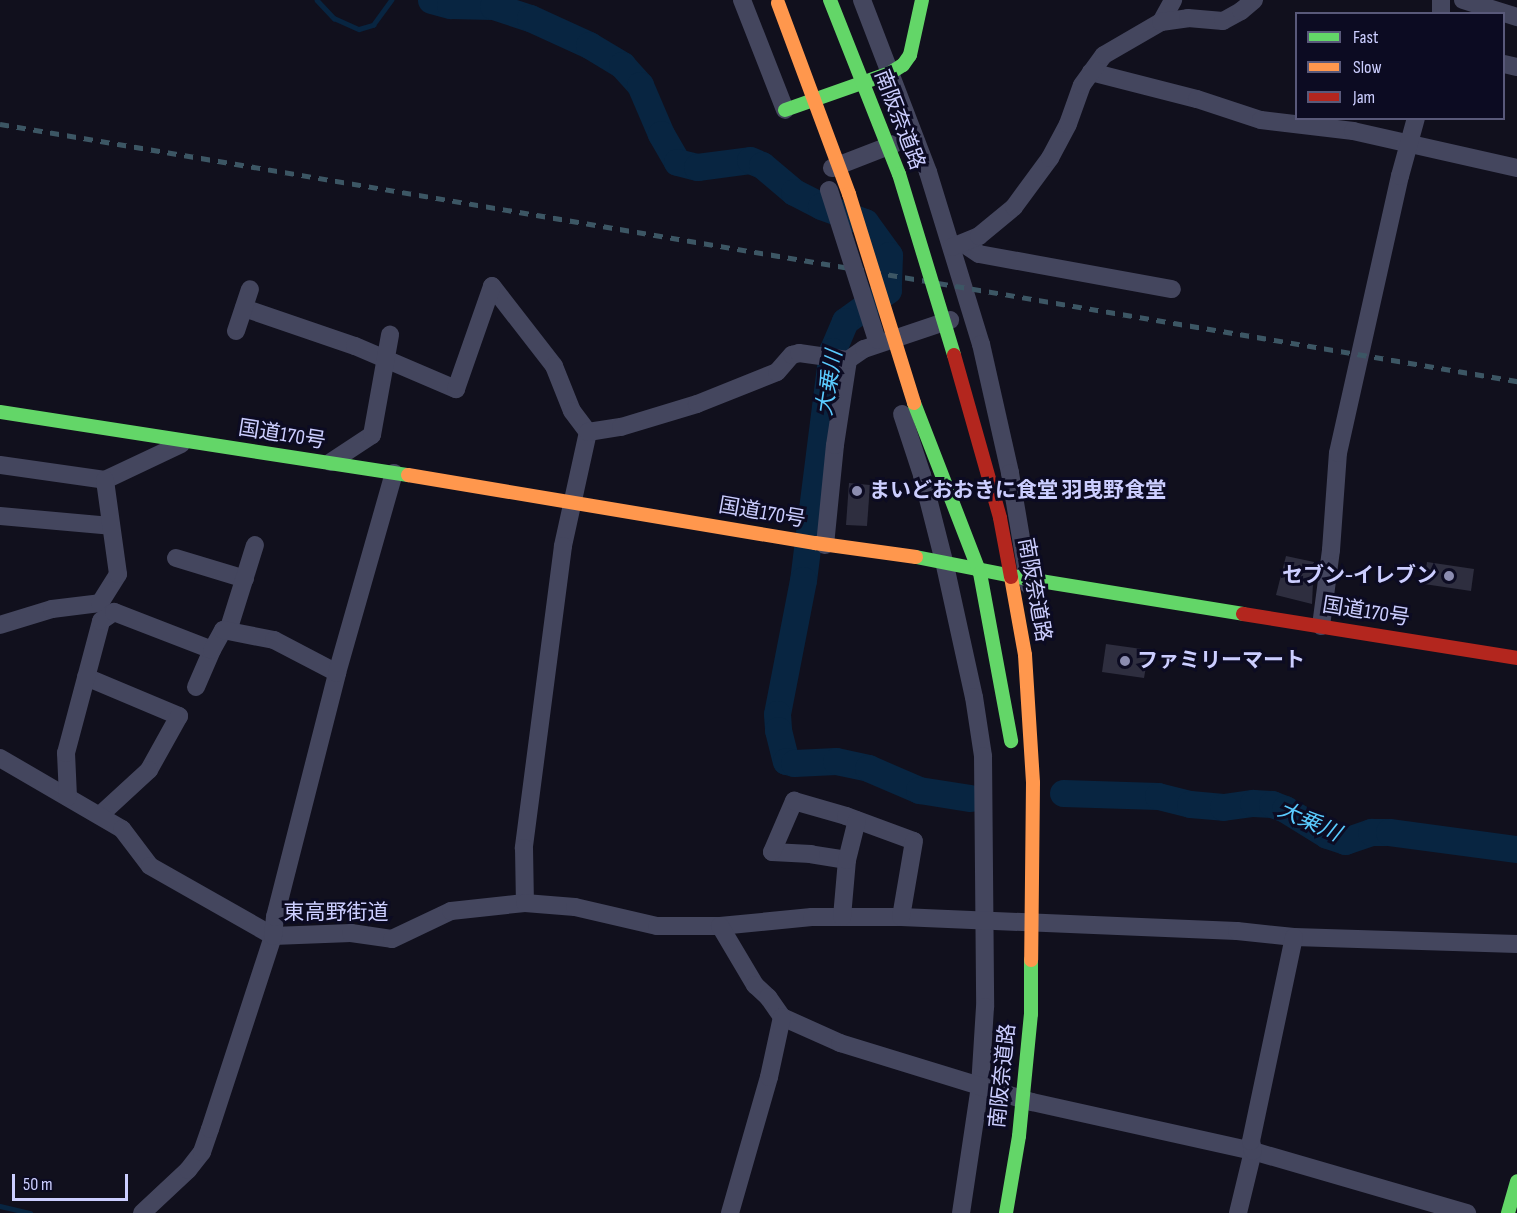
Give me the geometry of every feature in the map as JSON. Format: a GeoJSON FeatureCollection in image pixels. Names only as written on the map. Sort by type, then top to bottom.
{"type":"FeatureCollection","features":[{"type":"Feature","properties":{"kind":"main road","name":"南阪奈道路"},"geometry":{"type":"LineString","coordinates":[[819,0],[890,178],[922,276],[954,382],[963,429],[985,511],[998,588]]}},
{"type":"Feature","properties":{"kind":"main road","name":"南阪奈道路"},"geometry":{"type":"LineString","coordinates":[[830,0],[898,174],[959,370],[1000,518],[1025,655],[1033,783],[1031,1014],[1019,1136],[1006,1213]]}},
{"type":"Feature","properties":{"kind":"main road"},"geometry":{"type":"LineString","coordinates":[[793,107],[890,73],[903,66],[910,55],[922,0]]}},
{"type":"Feature","properties":{"kind":"main road"},"geometry":{"type":"LineString","coordinates":[[772,1],[849,194],[909,391],[980,573],[1014,761]]}},
{"type":"Feature","properties":{"kind":"main road"},"geometry":{"type":"LineString","coordinates":[[855,21],[914,170],[974,363],[996,467],[1000,518]]}},
{"type":"Feature","properties":{"kind":"main road","name":"国道170号"},"geometry":{"type":"LineString","coordinates":[[0,412],[573,501],[820,544],[944,561],[1028,579],[1517,658]]}},
{"type":"Feature","properties":{"kind":"main road","name":"南阪奈道路"},"geometry":{"type":"LineString","coordinates":[[997,1213],[1010,1133],[1020,1017],[1022,817],[1018,737],[1004,622]]}},
{"type":"Feature","properties":{"kind":"main road"},"geometry":{"type":"LineString","coordinates":[[1019,795],[1022,817]]}},
{"type":"Feature","properties":{"kind":"main road"},"geometry":{"type":"LineString","coordinates":[[1508,1213],[1517,1180]]}},
{"type":"Feature","properties":{"kind":"street"},"geometry":{"type":"LineString","coordinates":[[742,0],[823,171],[829,189],[922,475],[944,561],[974,697],[983,756],[985,1007],[980,1086],[961,1213]]}},
{"type":"Feature","properties":{"kind":"street"},"geometry":{"type":"LineString","coordinates":[[862,0],[958,245],[1010,473],[1028,579],[1044,747],[1038,1011],[1032,1102],[1016,1213]]}},
{"type":"Feature","properties":{"kind":"street"},"geometry":{"type":"LineString","coordinates":[[1161,22],[1173,0]]}},
{"type":"Feature","properties":{"kind":"street"},"geometry":{"type":"LineString","coordinates":[[958,245],[979,236],[1014,207],[1050,158],[1068,123],[1082,85],[1104,55],[1161,22],[1188,18],[1222,21],[1241,11],[1254,0]]}},
{"type":"Feature","properties":{"kind":"street"},"geometry":{"type":"LineString","coordinates":[[1463,0],[1501,12]]}},
{"type":"Feature","properties":{"kind":"street"},"geometry":{"type":"LineString","coordinates":[[772,1],[793,107]]}},
{"type":"Feature","properties":{"kind":"street"},"geometry":{"type":"LineString","coordinates":[[1091,72],[1197,99],[1261,120],[1353,131],[1517,168]]}},
{"type":"Feature","properties":{"kind":"street"},"geometry":{"type":"LineString","coordinates":[[1321,626],[1330,560],[1338,453],[1407,145],[1415,120]]}},
{"type":"Feature","properties":{"kind":"street"},"geometry":{"type":"LineString","coordinates":[[823,171],[915,136]]}},
{"type":"Feature","properties":{"kind":"street"},"geometry":{"type":"LineString","coordinates":[[958,245],[979,254],[1172,289]]}},
{"type":"Feature","properties":{"kind":"street"},"geometry":{"type":"LineString","coordinates":[[244,308],[355,346],[456,389],[492,286],[554,366],[572,411],[588,432],[563,546],[524,848],[525,903]]}},
{"type":"Feature","properties":{"kind":"street"},"geometry":{"type":"LineString","coordinates":[[236,331],[250,289]]}},
{"type":"Feature","properties":{"kind":"street"},"geometry":{"type":"LineString","coordinates":[[588,432],[621,427],[697,404],[777,372],[792,355],[799,353],[837,358],[972,312]]}},
{"type":"Feature","properties":{"kind":"street"},"geometry":{"type":"LineString","coordinates":[[329,463],[372,435],[390,334]]}},
{"type":"Feature","properties":{"kind":"street"},"geometry":{"type":"LineString","coordinates":[[820,544],[835,445],[837,358]]}},
{"type":"Feature","properties":{"kind":"street"},"geometry":{"type":"LineString","coordinates":[[0,465],[105,480],[187,441]]}},
{"type":"Feature","properties":{"kind":"street"},"geometry":{"type":"LineString","coordinates":[[142,1213],[188,1170],[202,1152],[273,936],[275,917],[337,673],[394,473]]}},
{"type":"Feature","properties":{"kind":"street"},"geometry":{"type":"LineString","coordinates":[[0,625],[52,609],[100,603],[118,574],[105,480]]}},
{"type":"Feature","properties":{"kind":"street"},"geometry":{"type":"LineString","coordinates":[[0,516],[111,526]]}},
{"type":"Feature","properties":{"kind":"street"},"geometry":{"type":"LineString","coordinates":[[228,631],[255,545]]}},
{"type":"Feature","properties":{"kind":"street"},"geometry":{"type":"LineString","coordinates":[[176,558],[244,579]]}},
{"type":"Feature","properties":{"kind":"street"},"geometry":{"type":"LineString","coordinates":[[68,797],[66,753],[101,621],[114,612],[212,650]]}},
{"type":"Feature","properties":{"kind":"street"},"geometry":{"type":"LineString","coordinates":[[196,687],[223,630],[274,640],[337,673]]}},
{"type":"Feature","properties":{"kind":"street"},"geometry":{"type":"LineString","coordinates":[[86,677],[179,716],[149,770],[100,815]]}},
{"type":"Feature","properties":{"kind":"street","name":"東高野街道"},"geometry":{"type":"LineString","coordinates":[[0,758],[122,830],[150,866],[273,936],[351,933],[392,939],[451,911],[525,903],[575,907],[657,926],[720,926],[812,917],[901,917],[1237,931],[1294,937],[1517,944]]}},
{"type":"Feature","properties":{"kind":"street"},"geometry":{"type":"LineString","coordinates":[[847,860],[811,854],[772,852],[794,801],[857,819],[914,841],[901,917]]}},
{"type":"Feature","properties":{"kind":"street"},"geometry":{"type":"LineString","coordinates":[[842,917],[847,860],[857,819]]}},
{"type":"Feature","properties":{"kind":"street"},"geometry":{"type":"LineString","coordinates":[[720,926],[755,985],[768,997],[782,1017],[840,1043],[1032,1102],[1253,1151],[1467,1213]]}},
{"type":"Feature","properties":{"kind":"street"},"geometry":{"type":"LineString","coordinates":[[1238,1213],[1253,1151],[1251,1141],[1294,937]]}},
{"type":"Feature","properties":{"kind":"street"},"geometry":{"type":"LineString","coordinates":[[730,1213],[769,1077],[782,1017]]}},
{"type":"Feature","properties":{"kind":"building"},"geometry":{"type":"Polygon","coordinates":[[[849,483],[870,485],[867,526],[846,525],[849,483]]]}},
{"type":"Feature","properties":{"kind":"building"},"geometry":{"type":"Polygon","coordinates":[[[1286,556],[1314,562],[1312,604],[1276,595],[1286,556]]]}},
{"type":"Feature","properties":{"kind":"building","name":"セブン-イレブン"},"geometry":{"type":"Polygon","coordinates":[[[1427,562],[1474,569],[1471,591],[1424,584],[1427,562]]]}},
{"type":"Feature","properties":{"kind":"building","name":"ファミリーマート"},"geometry":{"type":"Polygon","coordinates":[[[1106,644],[1149,650],[1144,678],[1102,672],[1106,644]]]}},
{"type":"Feature","properties":{"kind":"waterway"},"geometry":{"type":"LineString","coordinates":[[317,0],[334,18],[359,29],[373,25],[391,0]]}},
{"type":"Feature","properties":{"kind":"waterway","name":"大乗川"},"geometry":{"type":"LineString","coordinates":[[431,0],[450,5],[493,6],[530,18],[589,45],[622,65],[640,85],[661,134],[677,162],[697,167],[750,160],[762,165],[794,192],[821,206],[865,222],[889,255],[888,290],[845,321],[832,351],[803,580],[777,714],[778,730],[786,761],[794,763],[836,761],[868,768],[919,790],[970,798]]}},
{"type":"Feature","properties":{"kind":"waterway","name":"大乗川"},"geometry":{"type":"LineString","coordinates":[[1063,793],[1158,796],[1190,804],[1223,807],[1253,803],[1272,804],[1285,809],[1327,835],[1345,841],[1371,832],[1389,832],[1517,849]]}},
{"type":"Feature","properties":{"kind":"waterway"},"geometry":{"type":"LineString","coordinates":[[0,1206],[30,1213]]}},
{"type":"Feature","properties":{"kind":"railway"},"geometry":{"type":"LineString","coordinates":[[0,124],[1517,381]]}},
{"type":"Feature","properties":{"kind":"traffic: fast"},"geometry":{"type":"LineString","coordinates":[[830,0],[899,174],[954,355]]}},
{"type":"Feature","properties":{"kind":"traffic: fast"},"geometry":{"type":"LineString","coordinates":[[785,110],[890,73],[903,65],[910,55],[922,0]]}},
{"type":"Feature","properties":{"kind":"traffic: fast"},"geometry":{"type":"LineString","coordinates":[[914,403],[980,573],[1011,741]]}},
{"type":"Feature","properties":{"kind":"traffic: fast"},"geometry":{"type":"LineString","coordinates":[[0,412],[408,475]]}},
{"type":"Feature","properties":{"kind":"traffic: fast"},"geometry":{"type":"LineString","coordinates":[[916,557],[1028,579],[1243,614]]}},
{"type":"Feature","properties":{"kind":"traffic: fast"},"geometry":{"type":"LineString","coordinates":[[1006,1213],[1019,1136],[1031,1014],[1031,960]]}},
{"type":"Feature","properties":{"kind":"traffic: fast"},"geometry":{"type":"LineString","coordinates":[[1508,1213],[1517,1181]]}},
{"type":"Feature","properties":{"kind":"traffic: slow"},"geometry":{"type":"LineString","coordinates":[[778,3],[849,194],[914,403]]}},
{"type":"Feature","properties":{"kind":"traffic: slow"},"geometry":{"type":"LineString","coordinates":[[408,475],[815,543],[916,557]]}},
{"type":"Feature","properties":{"kind":"traffic: slow"},"geometry":{"type":"LineString","coordinates":[[1011,577],[1025,655],[1033,783],[1031,960]]}},
{"type":"Feature","properties":{"kind":"traffic: jam"},"geometry":{"type":"LineString","coordinates":[[954,355],[1000,518],[1011,577]]}},
{"type":"Feature","properties":{"kind":"traffic: jam"},"geometry":{"type":"LineString","coordinates":[[1243,614],[1517,658]]}},
{"type":"Feature","properties":{"kind":"place","name":"まいどおおきに食堂 羽曳野食堂"},"geometry":{"type":"Point","coordinates":[857,491]}},
{"type":"Feature","properties":{"kind":"place","name":"セブン-イレブン"},"geometry":{"type":"Point","coordinates":[1449,576]}},
{"type":"Feature","properties":{"kind":"place","name":"ファミリーマート"},"geometry":{"type":"Point","coordinates":[1125,661]}}]}
